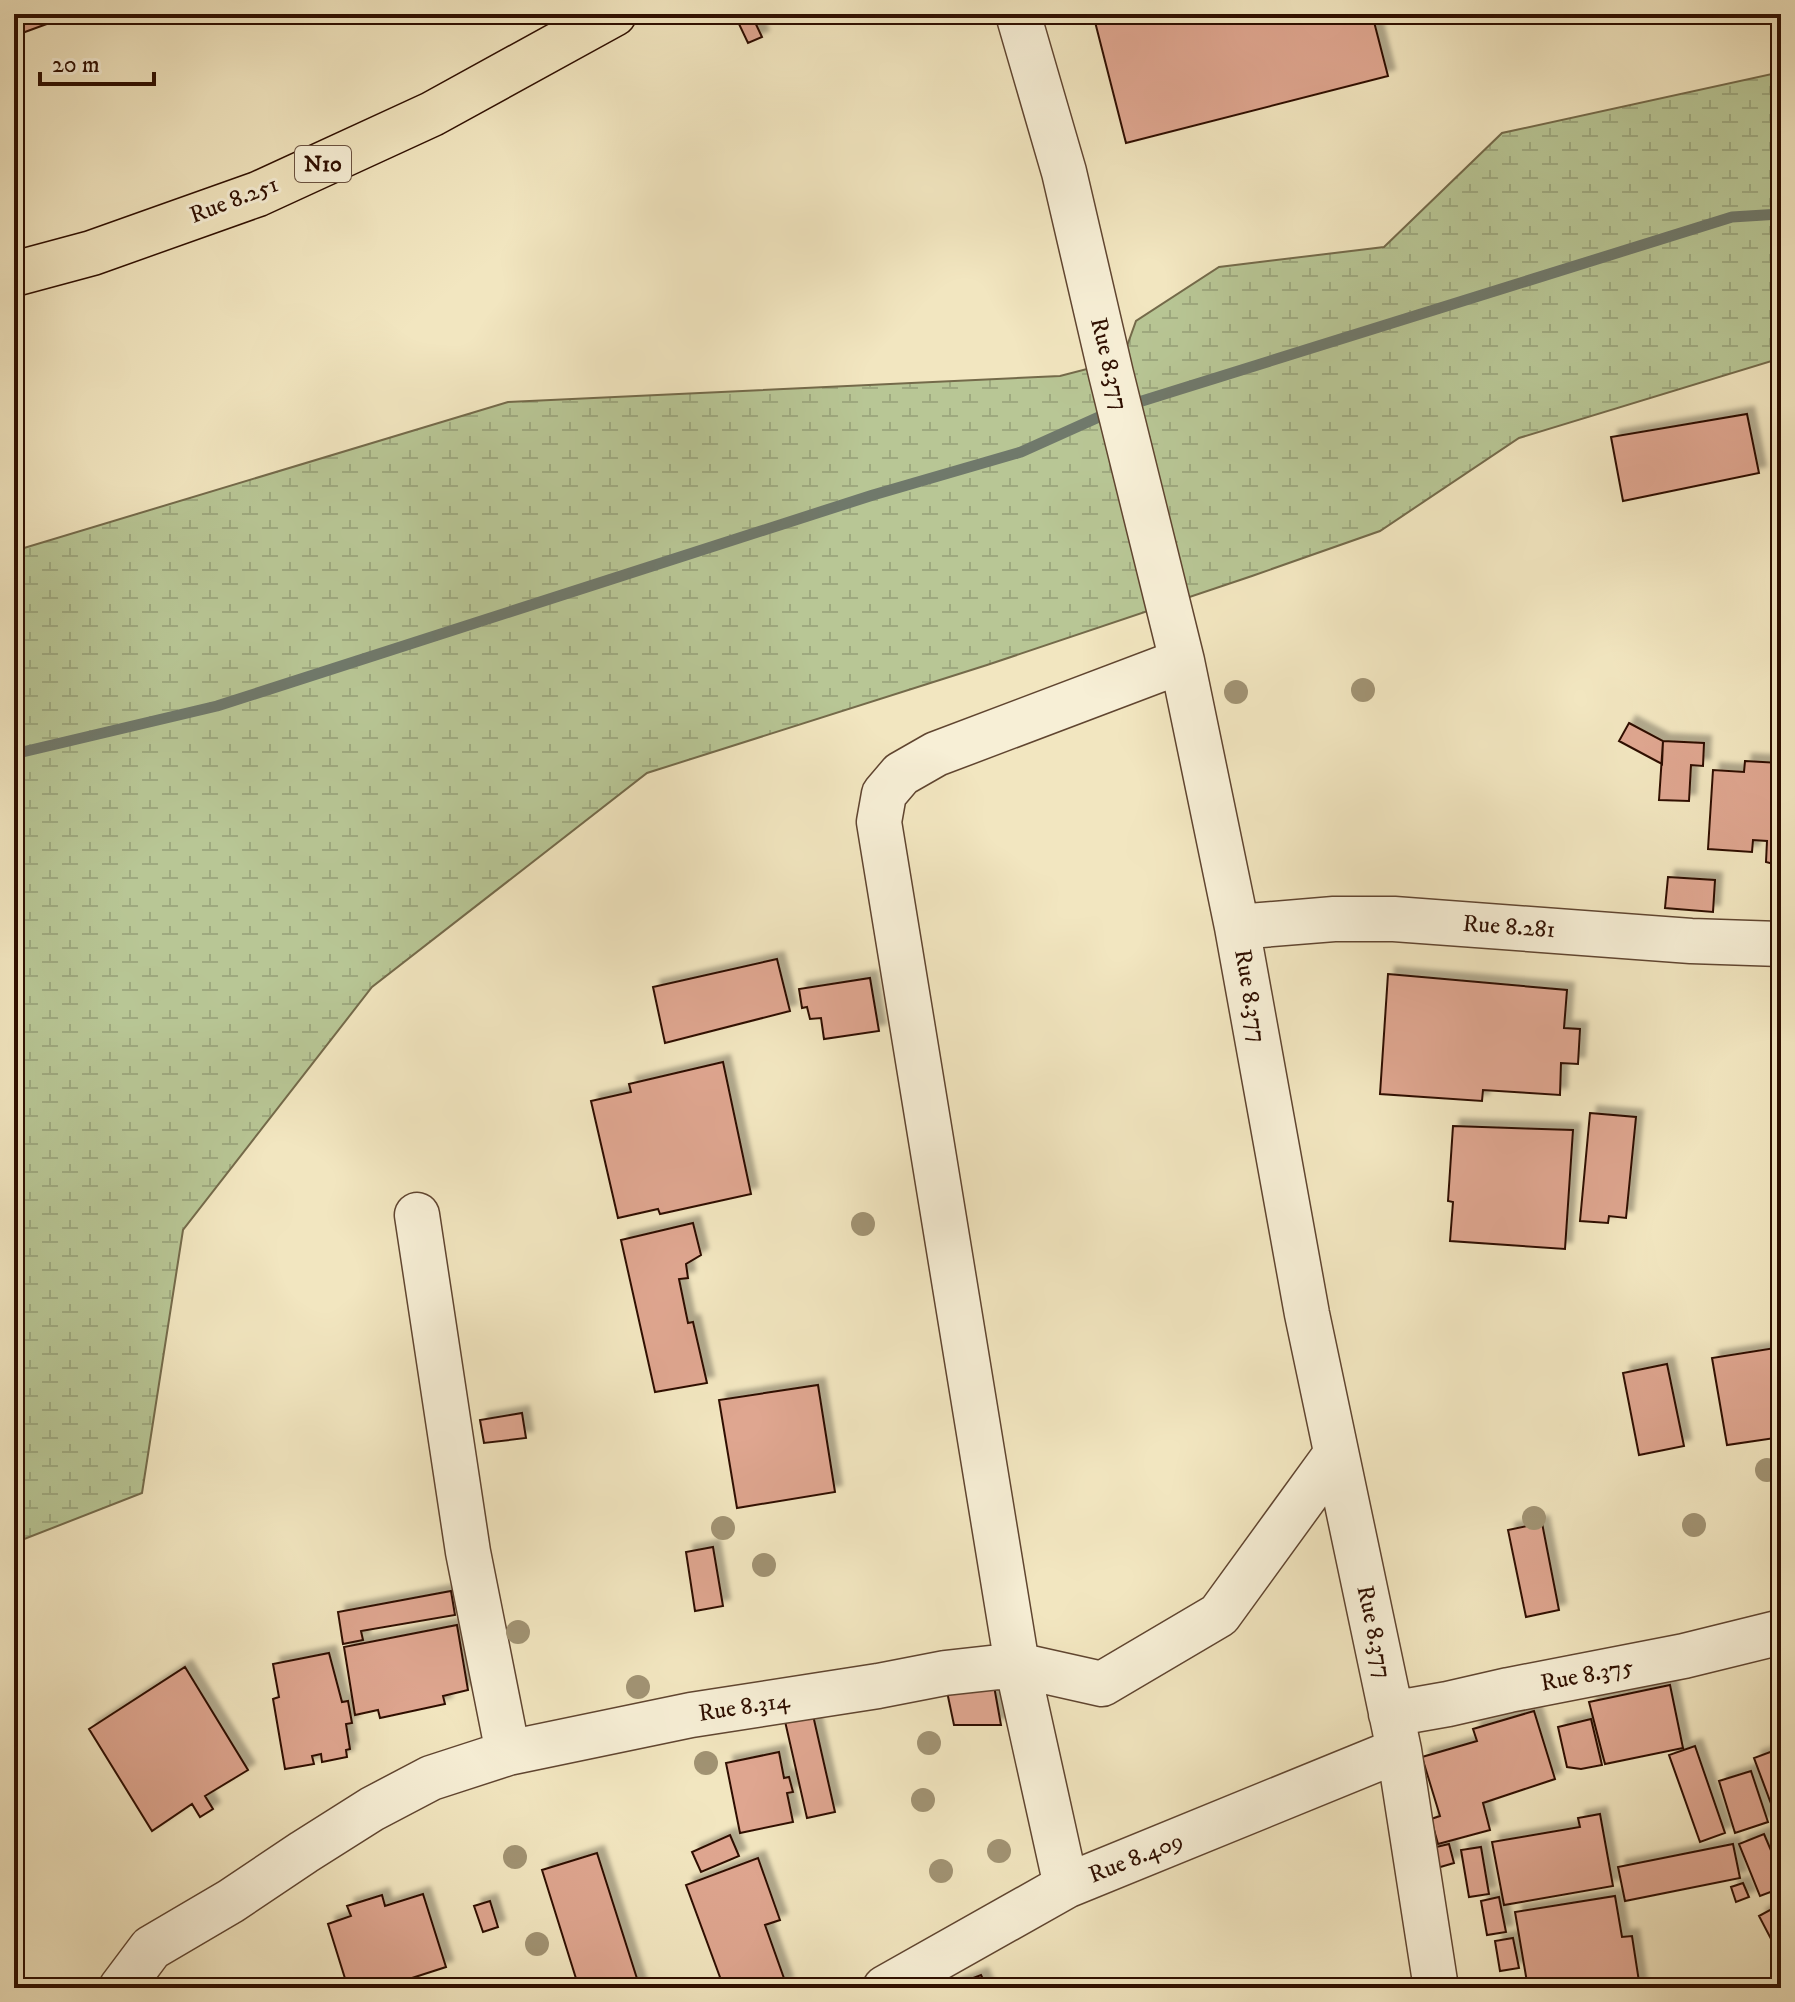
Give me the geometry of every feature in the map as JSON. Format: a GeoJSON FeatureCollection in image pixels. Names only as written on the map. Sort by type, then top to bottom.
{"type":"FeatureCollection","features":[{"type":"Feature","properties":{"kind":"highway","name":"Rue 8.251"},"geometry":{"type":"LineString","coordinates":[[14,274],[92,253],[258,194],[432,114],[614,14]]}},
{"type":"Feature","properties":{"kind":"street","name":"Rue 8.377"},"geometry":{"type":"LineString","coordinates":[[1018,14],[1064,172],[1182,661],[1237,927],[1307,1314],[1395,1732],[1436,1988]]}},
{"type":"Feature","properties":{"kind":"street"},"geometry":{"type":"LineString","coordinates":[[1066,1886],[1017,1665],[879,822],[884,794],[901,774],[936,754],[1182,661]]}},
{"type":"Feature","properties":{"kind":"street","name":"Rue 8.281"},"geometry":{"type":"LineString","coordinates":[[1237,927],[1334,919],[1394,919],[1691,941],[1781,944]]}},
{"type":"Feature","properties":{"kind":"street"},"geometry":{"type":"LineString","coordinates":[[417,1215],[468,1552],[508,1753]]}},
{"type":"Feature","properties":{"kind":"street","name":"Rue 8.314"},"geometry":{"type":"LineString","coordinates":[[121,1988],[151,1948],[231,1901],[372,1809],[431,1778],[508,1753],[691,1715],[945,1673],[1017,1665],[1102,1684],[1219,1615],[1336,1454]]}},
{"type":"Feature","properties":{"kind":"street","name":"Rue 8.375"},"geometry":{"type":"LineString","coordinates":[[1395,1732],[1448,1704],[1684,1656],[1781,1632]]}},
{"type":"Feature","properties":{"kind":"street","name":"Rue 8.409"},"geometry":{"type":"LineString","coordinates":[[885,1988],[1066,1886],[1395,1732]]}},
{"type":"Feature","properties":{"kind":"green space"},"geometry":{"type":"Polygon","coordinates":[[[1781,72],[1781,360],[1519,438],[1380,531],[987,665],[647,773],[372,987],[183,1230],[142,1493],[14,1543],[14,551],[508,402],[1060,376],[1122,360],[1136,321],[1219,267],[1384,247],[1502,133],[1781,72]]]}},
{"type":"Feature","properties":{"kind":"building"},"geometry":{"type":"Polygon","coordinates":[[[14,14],[74,14],[14,36],[14,14]]]}},
{"type":"Feature","properties":{"kind":"building"},"geometry":{"type":"Polygon","coordinates":[[[1093,14],[1372,14],[1388,76],[1126,143],[1093,14]]]}},
{"type":"Feature","properties":{"kind":"building"},"geometry":{"type":"Polygon","coordinates":[[[753,18],[762,37],[748,43],[739,24],[753,18]]]}},
{"type":"Feature","properties":{"kind":"building"},"geometry":{"type":"Polygon","coordinates":[[[1747,414],[1759,473],[1623,501],[1611,437],[1747,414]]]}},
{"type":"Feature","properties":{"kind":"building"},"geometry":{"type":"Polygon","coordinates":[[[1629,723],[1663,741],[1662,764],[1619,741],[1629,723]]]}},
{"type":"Feature","properties":{"kind":"building"},"geometry":{"type":"Polygon","coordinates":[[[1663,741],[1704,743],[1703,766],[1691,765],[1689,801],[1659,800],[1663,741]]]}},
{"type":"Feature","properties":{"kind":"building"},"geometry":{"type":"Polygon","coordinates":[[[1745,761],[1781,763],[1781,866],[1766,862],[1767,841],[1753,840],[1752,852],[1708,849],[1713,770],[1744,772],[1745,761]]]}},
{"type":"Feature","properties":{"kind":"building"},"geometry":{"type":"Polygon","coordinates":[[[1668,877],[1715,880],[1713,912],[1665,908],[1668,877]]]}},
{"type":"Feature","properties":{"kind":"building"},"geometry":{"type":"Polygon","coordinates":[[[777,959],[790,1011],[665,1043],[653,987],[777,959]]]}},
{"type":"Feature","properties":{"kind":"building"},"geometry":{"type":"Polygon","coordinates":[[[1388,974],[1567,990],[1564,1028],[1580,1029],[1578,1064],[1561,1063],[1560,1095],[1483,1090],[1482,1101],[1380,1094],[1388,974]]]}},
{"type":"Feature","properties":{"kind":"building"},"geometry":{"type":"Polygon","coordinates":[[[870,978],[879,1031],[824,1039],[821,1018],[810,1019],[807,1007],[802,1008],[799,989],[870,978]]]}},
{"type":"Feature","properties":{"kind":"building"},"geometry":{"type":"Polygon","coordinates":[[[723,1062],[751,1194],[660,1214],[658,1209],[618,1218],[591,1101],[631,1092],[629,1084],[723,1062]]]}},
{"type":"Feature","properties":{"kind":"building"},"geometry":{"type":"Polygon","coordinates":[[[1590,1113],[1636,1117],[1626,1218],[1609,1216],[1608,1223],[1580,1221],[1590,1113]]]}},
{"type":"Feature","properties":{"kind":"building"},"geometry":{"type":"Polygon","coordinates":[[[1453,1126],[1573,1130],[1565,1249],[1450,1241],[1453,1202],[1448,1201],[1453,1126]]]}},
{"type":"Feature","properties":{"kind":"building"},"geometry":{"type":"Polygon","coordinates":[[[693,1223],[701,1255],[686,1264],[688,1278],[679,1279],[688,1323],[693,1322],[707,1383],[655,1392],[621,1240],[693,1223]]]}},
{"type":"Feature","properties":{"kind":"building"},"geometry":{"type":"Polygon","coordinates":[[[1781,1347],[1781,1437],[1727,1445],[1712,1358],[1781,1347]]]}},
{"type":"Feature","properties":{"kind":"building"},"geometry":{"type":"Polygon","coordinates":[[[1667,1364],[1684,1446],[1639,1455],[1623,1373],[1667,1364]]]}},
{"type":"Feature","properties":{"kind":"building"},"geometry":{"type":"Polygon","coordinates":[[[818,1385],[835,1492],[737,1508],[719,1400],[818,1385]]]}},
{"type":"Feature","properties":{"kind":"building"},"geometry":{"type":"Polygon","coordinates":[[[522,1413],[526,1438],[484,1443],[480,1420],[522,1413]]]}},
{"type":"Feature","properties":{"kind":"building"},"geometry":{"type":"Polygon","coordinates":[[[1542,1523],[1559,1610],[1526,1617],[1508,1530],[1542,1523]]]}},
{"type":"Feature","properties":{"kind":"building"},"geometry":{"type":"Polygon","coordinates":[[[713,1547],[723,1606],[695,1611],[686,1552],[713,1547]]]}},
{"type":"Feature","properties":{"kind":"building"},"geometry":{"type":"Polygon","coordinates":[[[451,1591],[455,1615],[361,1631],[363,1640],[343,1644],[338,1612],[451,1591]]]}},
{"type":"Feature","properties":{"kind":"building"},"geometry":{"type":"Polygon","coordinates":[[[457,1625],[468,1690],[443,1696],[445,1704],[380,1718],[378,1710],[355,1715],[344,1647],[457,1625]]]}},
{"type":"Feature","properties":{"kind":"building"},"geometry":{"type":"Polygon","coordinates":[[[329,1653],[342,1702],[348,1701],[352,1723],[346,1724],[350,1749],[346,1750],[347,1757],[322,1762],[321,1754],[312,1756],[314,1764],[285,1769],[273,1699],[279,1697],[273,1664],[329,1653]]]}},
{"type":"Feature","properties":{"kind":"building"},"geometry":{"type":"Polygon","coordinates":[[[185,1667],[248,1770],[205,1796],[213,1809],[200,1817],[192,1804],[152,1831],[89,1729],[185,1667]]]}},
{"type":"Feature","properties":{"kind":"building"},"geometry":{"type":"Polygon","coordinates":[[[1670,1685],[1683,1748],[1605,1764],[1589,1702],[1670,1685]]]}},
{"type":"Feature","properties":{"kind":"building"},"geometry":{"type":"Polygon","coordinates":[[[994,1686],[1001,1725],[954,1725],[946,1687],[994,1686]]]}},
{"type":"Feature","properties":{"kind":"building"},"geometry":{"type":"Polygon","coordinates":[[[810,1702],[835,1812],[807,1818],[782,1708],[810,1702]]]}},
{"type":"Feature","properties":{"kind":"building"},"geometry":{"type":"Polygon","coordinates":[[[1534,1711],[1555,1779],[1483,1803],[1490,1830],[1438,1844],[1431,1819],[1440,1816],[1422,1757],[1477,1741],[1473,1729],[1534,1711]]]}},
{"type":"Feature","properties":{"kind":"building"},"geometry":{"type":"Polygon","coordinates":[[[1591,1719],[1602,1765],[1581,1769],[1567,1767],[1558,1727],[1591,1719]]]}},
{"type":"Feature","properties":{"kind":"building"},"geometry":{"type":"Polygon","coordinates":[[[1695,1746],[1725,1833],[1700,1842],[1669,1755],[1695,1746]]]}},
{"type":"Feature","properties":{"kind":"building"},"geometry":{"type":"Polygon","coordinates":[[[1781,1748],[1781,1816],[1776,1817],[1754,1758],[1781,1748]]]}},
{"type":"Feature","properties":{"kind":"building"},"geometry":{"type":"Polygon","coordinates":[[[779,1752],[784,1778],[789,1777],[793,1792],[787,1793],[793,1822],[740,1833],[726,1763],[779,1752]]]}},
{"type":"Feature","properties":{"kind":"building"},"geometry":{"type":"Polygon","coordinates":[[[1751,1771],[1768,1822],[1735,1833],[1719,1781],[1751,1771]]]}},
{"type":"Feature","properties":{"kind":"building"},"geometry":{"type":"Polygon","coordinates":[[[1600,1814],[1613,1886],[1504,1905],[1492,1842],[1580,1827],[1578,1818],[1600,1814]]]}},
{"type":"Feature","properties":{"kind":"building"},"geometry":{"type":"Polygon","coordinates":[[[1764,1834],[1775,1860],[1781,1857],[1781,1888],[1760,1896],[1739,1844],[1764,1834]]]}},
{"type":"Feature","properties":{"kind":"building"},"geometry":{"type":"Polygon","coordinates":[[[730,1835],[739,1856],[701,1872],[692,1852],[730,1835]]]}},
{"type":"Feature","properties":{"kind":"building"},"geometry":{"type":"Polygon","coordinates":[[[1449,1844],[1454,1863],[1437,1868],[1432,1848],[1449,1844]]]}},
{"type":"Feature","properties":{"kind":"building"},"geometry":{"type":"Polygon","coordinates":[[[1733,1844],[1740,1878],[1625,1901],[1618,1867],[1733,1844]]]}},
{"type":"Feature","properties":{"kind":"building"},"geometry":{"type":"Polygon","coordinates":[[[1481,1847],[1489,1894],[1469,1897],[1461,1850],[1481,1847]]]}},
{"type":"Feature","properties":{"kind":"building"},"geometry":{"type":"Polygon","coordinates":[[[597,1853],[640,1988],[579,1988],[542,1870],[597,1853]]]}},
{"type":"Feature","properties":{"kind":"building"},"geometry":{"type":"Polygon","coordinates":[[[758,1858],[780,1920],[765,1925],[786,1984],[775,1988],[724,1988],[686,1885],[758,1858]]]}},
{"type":"Feature","properties":{"kind":"building"},"geometry":{"type":"Polygon","coordinates":[[[1743,1883],[1749,1897],[1736,1902],[1731,1887],[1743,1883]]]}},
{"type":"Feature","properties":{"kind":"building"},"geometry":{"type":"Polygon","coordinates":[[[423,1894],[446,1967],[381,1988],[348,1988],[328,1924],[351,1916],[347,1906],[382,1895],[385,1906],[423,1894]]]}},
{"type":"Feature","properties":{"kind":"building"},"geometry":{"type":"Polygon","coordinates":[[[1615,1896],[1622,1937],[1632,1936],[1640,1988],[1528,1988],[1515,1912],[1615,1896]]]}},
{"type":"Feature","properties":{"kind":"building"},"geometry":{"type":"Polygon","coordinates":[[[1499,1897],[1506,1932],[1487,1935],[1481,1901],[1499,1897]]]}},
{"type":"Feature","properties":{"kind":"building"},"geometry":{"type":"Polygon","coordinates":[[[490,1901],[498,1927],[483,1932],[474,1906],[490,1901]]]}},
{"type":"Feature","properties":{"kind":"building"},"geometry":{"type":"Polygon","coordinates":[[[1781,1904],[1781,1958],[1759,1916],[1781,1904]]]}},
{"type":"Feature","properties":{"kind":"building"},"geometry":{"type":"Polygon","coordinates":[[[1513,1938],[1519,1968],[1500,1971],[1495,1941],[1513,1938]]]}},
{"type":"Feature","properties":{"kind":"building"},"geometry":{"type":"Polygon","coordinates":[[[981,1975],[987,1988],[947,1988],[981,1975]]]}},
{"type":"Feature","properties":{"kind":"waterway"},"geometry":{"type":"LineString","coordinates":[[1126,406],[1732,217],[1781,214]]}},
{"type":"Feature","properties":{"kind":"waterway"},"geometry":{"type":"LineString","coordinates":[[14,754],[217,706],[873,495],[1021,452],[1110,412]]}}]}
